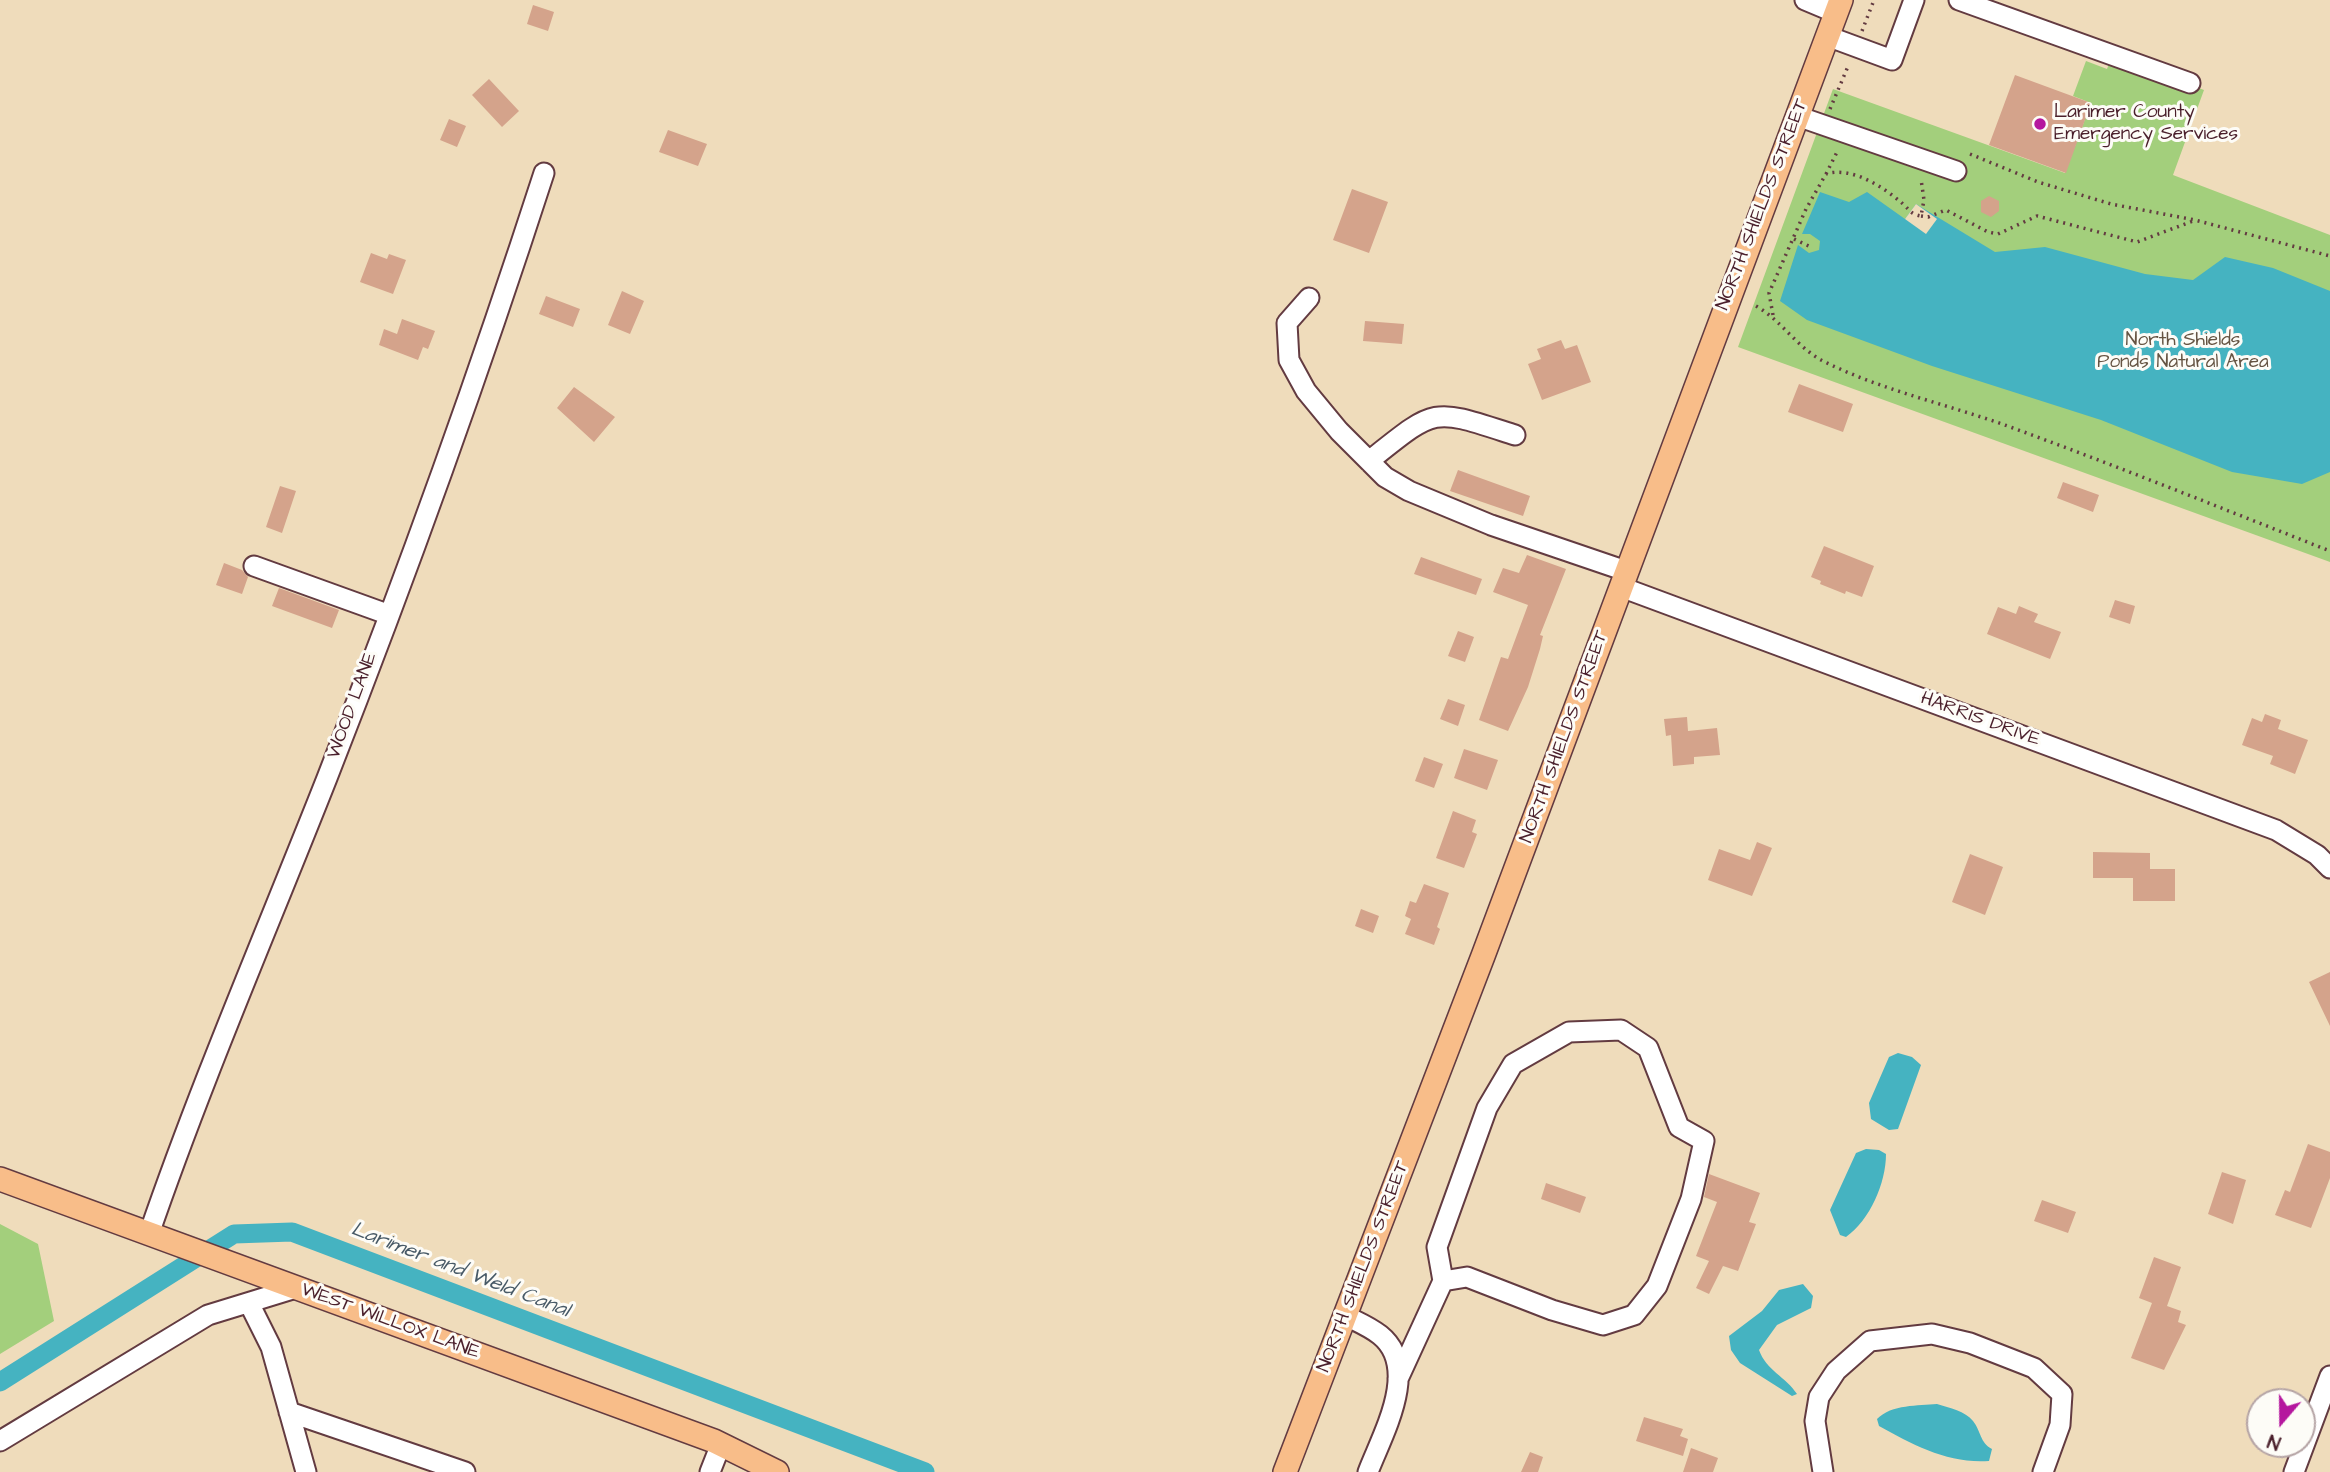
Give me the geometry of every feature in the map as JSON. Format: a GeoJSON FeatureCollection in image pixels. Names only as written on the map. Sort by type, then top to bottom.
{"type":"FeatureCollection","features":[{"type":"Feature","properties":{"kind":"main road","name":"NORTH SHIELDS STREET"},"geometry":{"type":"LineString","coordinates":[[1285,1472],[1839,6]]}},
{"type":"Feature","properties":{"kind":"main road","name":"WEST WILLOX LANE"},"geometry":{"type":"LineString","coordinates":[[0,1179],[720,1444],[777,1472]]}},
{"type":"Feature","properties":{"kind":"street"},"geometry":{"type":"LineString","coordinates":[[1805,0],[1839,6]]}},
{"type":"Feature","properties":{"kind":"street"},"geometry":{"type":"LineString","coordinates":[[1827,36],[1892,61],[1914,0]]}},
{"type":"Feature","properties":{"kind":"street"},"geometry":{"type":"LineString","coordinates":[[1959,0],[2190,83]]}},
{"type":"Feature","properties":{"kind":"street"},"geometry":{"type":"LineString","coordinates":[[1797,116],[1956,171]]}},
{"type":"Feature","properties":{"kind":"street","name":"WOOD LANE"},"geometry":{"type":"LineString","coordinates":[[149,1234],[176,1154],[328,775],[487,348],[544,173]]}},
{"type":"Feature","properties":{"kind":"street","name":"HARRIS DRIVE"},"geometry":{"type":"LineString","coordinates":[[1308,298],[1287,323],[1289,360],[1306,391],[1339,431],[1385,477],[1409,491],[1624,579],[2276,830],[2317,855],[2330,868]]}},
{"type":"Feature","properties":{"kind":"street"},"geometry":{"type":"LineString","coordinates":[[1369,461],[1430,416],[1457,416],[1515,435]]}},
{"type":"Feature","properties":{"kind":"street"},"geometry":{"type":"LineString","coordinates":[[254,566],[387,614]]}},
{"type":"Feature","properties":{"kind":"street"},"geometry":{"type":"LineString","coordinates":[[1398,1378],[1443,1281],[1437,1247],[1487,1108],[1513,1064],[1569,1032],[1621,1030],[1648,1048],[1679,1127],[1704,1140],[1691,1199],[1657,1286],[1634,1315],[1603,1325],[1552,1310],[1467,1277],[1443,1281]]}},
{"type":"Feature","properties":{"kind":"street"},"geometry":{"type":"LineString","coordinates":[[0,1441],[208,1315],[296,1288]]}},
{"type":"Feature","properties":{"kind":"street"},"geometry":{"type":"LineString","coordinates":[[249,1303],[271,1347],[306,1472]]}},
{"type":"Feature","properties":{"kind":"street"},"geometry":{"type":"LineString","coordinates":[[1346,1316],[1382,1336],[1394,1357],[1398,1378],[1396,1399],[1367,1472]]}},
{"type":"Feature","properties":{"kind":"street"},"geometry":{"type":"LineString","coordinates":[[1823,1472],[1815,1421],[1819,1397],[1836,1371],[1870,1341],[1932,1334],[1970,1343],[2034,1368],[2062,1394],[2060,1425],[2043,1472]]}},
{"type":"Feature","properties":{"kind":"street"},"geometry":{"type":"LineString","coordinates":[[2294,1472],[2330,1376]]}},
{"type":"Feature","properties":{"kind":"street"},"geometry":{"type":"LineString","coordinates":[[289,1412],[465,1472]]}},
{"type":"Feature","properties":{"kind":"street"},"geometry":{"type":"LineString","coordinates":[[710,1472],[720,1444]]}},
{"type":"Feature","properties":{"kind":"path"},"geometry":{"type":"LineString","coordinates":[[1773,315],[1769,293],[1806,209],[1841,142],[1824,125],[1874,0]]}},
{"type":"Feature","properties":{"kind":"path"},"geometry":{"type":"LineString","coordinates":[[1970,154],[2038,182],[2111,204],[2195,220],[2330,257]]}},
{"type":"Feature","properties":{"kind":"path"},"geometry":{"type":"LineString","coordinates":[[1826,174],[1838,170],[1879,186],[1904,205],[1912,215],[1928,217],[1946,210],[1988,232],[1998,233],[2037,216],[2137,242],[2195,220]]}},
{"type":"Feature","properties":{"kind":"path"},"geometry":{"type":"LineString","coordinates":[[1921,215],[1924,200]]}},
{"type":"Feature","properties":{"kind":"path"},"geometry":{"type":"LineString","coordinates":[[1794,239],[1811,247]]}},
{"type":"Feature","properties":{"kind":"path"},"geometry":{"type":"LineString","coordinates":[[1756,306],[1773,315],[1792,337],[1819,359],[1873,382],[2068,448],[2330,551]]}},
{"type":"Feature","properties":{"kind":"green space","name":"North Shields Ponds Natural Area"},"geometry":{"type":"Polygon","coordinates":[[[2112,56],[2204,90],[2173,175],[2330,235],[2330,562],[1738,347],[1833,89],[2065,173],[2091,103],[2073,96],[2086,61],[2107,69],[2112,56]]]}},
{"type":"Feature","properties":{"kind":"green space"},"geometry":{"type":"Polygon","coordinates":[[[0,1224],[38,1244],[54,1321],[0,1354],[0,1224]]]}},
{"type":"Feature","properties":{"kind":"water"},"geometry":{"type":"Polygon","coordinates":[[[1820,192],[1849,202],[1867,192],[1905,219],[1916,204],[1995,252],[2045,247],[2145,274],[2193,280],[2225,257],[2273,268],[2330,291],[2330,472],[2302,484],[2232,472],[2101,420],[1932,366],[1807,320],[1780,301],[1798,245],[1809,253],[1819,250],[1820,241],[1810,234],[1802,234],[1820,192]]]}},
{"type":"Feature","properties":{"kind":"water"},"geometry":{"type":"Polygon","coordinates":[[[1898,1053],[1912,1057],[1921,1065],[1898,1129],[1889,1130],[1871,1119],[1869,1103],[1889,1057],[1898,1053]]]}},
{"type":"Feature","properties":{"kind":"water"},"geometry":{"type":"Polygon","coordinates":[[[1866,1149],[1879,1150],[1886,1154],[1883,1177],[1869,1211],[1855,1230],[1846,1237],[1840,1235],[1830,1210],[1856,1153],[1866,1149]]]}},
{"type":"Feature","properties":{"kind":"water"},"geometry":{"type":"Polygon","coordinates":[[[1803,1284],[1813,1296],[1811,1308],[1777,1325],[1759,1350],[1766,1363],[1797,1394],[1792,1396],[1740,1363],[1731,1350],[1729,1336],[1762,1311],[1779,1290],[1803,1284]]]}},
{"type":"Feature","properties":{"kind":"water"},"geometry":{"type":"Polygon","coordinates":[[[1937,1404],[1962,1412],[1973,1421],[1985,1444],[1992,1449],[1989,1461],[1960,1459],[1932,1452],[1879,1426],[1877,1419],[1890,1411],[1937,1404]]]}},
{"type":"Feature","properties":{"kind":"pier"},"geometry":{"type":"Polygon","coordinates":[[[1916,204],[1937,219],[1926,234],[1905,219],[1916,204]]]}},
{"type":"Feature","properties":{"kind":"building"},"geometry":{"type":"Polygon","coordinates":[[[533,5],[554,12],[548,31],[527,24],[533,5]]]}},
{"type":"Feature","properties":{"kind":"building","name":"Larimer County Emergency Services"},"geometry":{"type":"Polygon","coordinates":[[[2015,75],[2091,103],[2066,173],[1989,145],[2015,75]]]}},
{"type":"Feature","properties":{"kind":"building"},"geometry":{"type":"Polygon","coordinates":[[[489,79],[519,111],[502,127],[472,95],[489,79]]]}},
{"type":"Feature","properties":{"kind":"building"},"geometry":{"type":"Polygon","coordinates":[[[449,119],[466,126],[457,147],[440,140],[449,119]]]}},
{"type":"Feature","properties":{"kind":"building"},"geometry":{"type":"Polygon","coordinates":[[[668,130],[707,144],[698,166],[659,152],[668,130]]]}},
{"type":"Feature","properties":{"kind":"building"},"geometry":{"type":"Polygon","coordinates":[[[1352,189],[1388,202],[1369,253],[1333,240],[1352,189]]]}},
{"type":"Feature","properties":{"kind":"building"},"geometry":{"type":"Polygon","coordinates":[[[1989,196],[1999,201],[1999,211],[1991,217],[1981,212],[1981,201],[1989,196]]]}},
{"type":"Feature","properties":{"kind":"building"},"geometry":{"type":"Polygon","coordinates":[[[371,253],[387,259],[389,254],[406,260],[393,294],[360,282],[371,253]]]}},
{"type":"Feature","properties":{"kind":"building"},"geometry":{"type":"Polygon","coordinates":[[[622,291],[644,301],[630,334],[608,325],[622,291]]]}},
{"type":"Feature","properties":{"kind":"building"},"geometry":{"type":"Polygon","coordinates":[[[546,296],[580,309],[573,327],[539,314],[546,296]]]}},
{"type":"Feature","properties":{"kind":"building"},"geometry":{"type":"Polygon","coordinates":[[[402,319],[435,331],[428,349],[423,347],[418,360],[379,345],[384,329],[397,334],[402,319]]]}},
{"type":"Feature","properties":{"kind":"building"},"geometry":{"type":"Polygon","coordinates":[[[1365,321],[1404,324],[1402,344],[1363,341],[1365,321]]]}},
{"type":"Feature","properties":{"kind":"building"},"geometry":{"type":"Polygon","coordinates":[[[1561,340],[1565,349],[1577,345],[1591,382],[1542,400],[1528,364],[1541,359],[1537,349],[1561,340]]]}},
{"type":"Feature","properties":{"kind":"building"},"geometry":{"type":"Polygon","coordinates":[[[1799,384],[1853,404],[1843,432],[1788,412],[1799,384]]]}},
{"type":"Feature","properties":{"kind":"building"},"geometry":{"type":"Polygon","coordinates":[[[574,387],[615,417],[594,442],[557,408],[574,387]]]}},
{"type":"Feature","properties":{"kind":"building"},"geometry":{"type":"Polygon","coordinates":[[[1458,470],[1530,496],[1523,516],[1450,491],[1458,470]]]}},
{"type":"Feature","properties":{"kind":"building"},"geometry":{"type":"Polygon","coordinates":[[[2063,482],[2099,495],[2093,512],[2057,498],[2063,482]]]}},
{"type":"Feature","properties":{"kind":"building"},"geometry":{"type":"Polygon","coordinates":[[[280,486],[296,491],[282,533],[266,527],[280,486]]]}},
{"type":"Feature","properties":{"kind":"building"},"geometry":{"type":"Polygon","coordinates":[[[1824,546],[1874,566],[1862,597],[1846,591],[1845,594],[1820,584],[1821,581],[1811,577],[1824,546]]]}},
{"type":"Feature","properties":{"kind":"building"},"geometry":{"type":"Polygon","coordinates":[[[1527,555],[1566,569],[1540,635],[1543,636],[1540,649],[1528,687],[1508,731],[1479,720],[1501,657],[1508,659],[1528,605],[1493,592],[1503,568],[1519,573],[1527,555]]]}},
{"type":"Feature","properties":{"kind":"building"},"geometry":{"type":"Polygon","coordinates":[[[1421,557],[1482,579],[1476,595],[1414,574],[1421,557]]]}},
{"type":"Feature","properties":{"kind":"building"},"geometry":{"type":"Polygon","coordinates":[[[224,563],[242,570],[248,577],[242,594],[216,585],[224,563]]]}},
{"type":"Feature","properties":{"kind":"building"},"geometry":{"type":"Polygon","coordinates":[[[279,588],[339,610],[332,628],[272,606],[279,588]]]}},
{"type":"Feature","properties":{"kind":"building"},"geometry":{"type":"Polygon","coordinates":[[[2115,600],[2135,606],[2130,624],[2109,617],[2115,600]]]}},
{"type":"Feature","properties":{"kind":"building"},"geometry":{"type":"Polygon","coordinates":[[[2019,606],[2038,614],[2034,622],[2061,632],[2050,659],[1987,634],[1998,607],[2016,614],[2019,606]]]}},
{"type":"Feature","properties":{"kind":"building"},"geometry":{"type":"Polygon","coordinates":[[[1458,631],[1474,637],[1465,662],[1448,656],[1458,631]]]}},
{"type":"Feature","properties":{"kind":"building"},"geometry":{"type":"Polygon","coordinates":[[[1448,699],[1465,705],[1458,726],[1440,719],[1448,699]]]}},
{"type":"Feature","properties":{"kind":"building"},"geometry":{"type":"Polygon","coordinates":[[[2265,714],[2281,720],[2278,729],[2308,740],[2295,774],[2270,764],[2273,756],[2242,745],[2252,718],[2262,722],[2265,714]]]}},
{"type":"Feature","properties":{"kind":"building"},"geometry":{"type":"Polygon","coordinates":[[[1687,717],[1688,731],[1717,728],[1720,755],[1694,757],[1694,764],[1673,766],[1671,735],[1666,736],[1664,719],[1687,717]]]}},
{"type":"Feature","properties":{"kind":"building"},"geometry":{"type":"Polygon","coordinates":[[[1464,749],[1498,760],[1487,790],[1454,778],[1464,749]]]}},
{"type":"Feature","properties":{"kind":"building"},"geometry":{"type":"Polygon","coordinates":[[[1424,757],[1443,764],[1434,788],[1415,781],[1424,757]]]}},
{"type":"Feature","properties":{"kind":"building"},"geometry":{"type":"Polygon","coordinates":[[[1453,811],[1476,820],[1472,832],[1477,834],[1464,868],[1436,858],[1453,811]]]}},
{"type":"Feature","properties":{"kind":"building"},"geometry":{"type":"Polygon","coordinates":[[[1757,842],[1772,848],[1752,896],[1708,880],[1719,849],[1750,860],[1757,842]]]}},
{"type":"Feature","properties":{"kind":"building"},"geometry":{"type":"Polygon","coordinates":[[[2093,852],[2150,853],[2150,869],[2175,869],[2175,901],[2133,901],[2133,878],[2093,878],[2093,852]]]}},
{"type":"Feature","properties":{"kind":"building"},"geometry":{"type":"Polygon","coordinates":[[[1970,854],[2003,867],[1985,915],[1952,902],[1970,854]]]}},
{"type":"Feature","properties":{"kind":"building"},"geometry":{"type":"Polygon","coordinates":[[[1424,884],[1449,893],[1437,927],[1440,929],[1434,945],[1405,934],[1411,919],[1405,916],[1410,901],[1416,903],[1424,884]]]}},
{"type":"Feature","properties":{"kind":"building"},"geometry":{"type":"Polygon","coordinates":[[[1361,909],[1379,916],[1373,933],[1355,926],[1361,909]]]}},
{"type":"Feature","properties":{"kind":"building"},"geometry":{"type":"Polygon","coordinates":[[[2330,972],[2330,1026],[2309,982],[2330,972]]]}},
{"type":"Feature","properties":{"kind":"building"},"geometry":{"type":"Polygon","coordinates":[[[2308,1144],[2330,1152],[2330,1178],[2311,1228],[2275,1215],[2285,1190],[2290,1192],[2308,1144]]]}},
{"type":"Feature","properties":{"kind":"building"},"geometry":{"type":"Polygon","coordinates":[[[2222,1172],[2246,1180],[2233,1224],[2208,1214],[2222,1172]]]}},
{"type":"Feature","properties":{"kind":"building"},"geometry":{"type":"Polygon","coordinates":[[[1709,1174],[1760,1193],[1749,1222],[1756,1224],[1738,1271],[1723,1266],[1709,1294],[1696,1288],[1709,1261],[1696,1256],[1717,1202],[1704,1197],[1709,1174]]]}},
{"type":"Feature","properties":{"kind":"building"},"geometry":{"type":"Polygon","coordinates":[[[1546,1183],[1586,1197],[1580,1213],[1541,1199],[1546,1183]]]}},
{"type":"Feature","properties":{"kind":"building"},"geometry":{"type":"Polygon","coordinates":[[[2042,1200],[2076,1212],[2068,1233],[2034,1221],[2042,1200]]]}},
{"type":"Feature","properties":{"kind":"building"},"geometry":{"type":"Polygon","coordinates":[[[2154,1257],[2181,1267],[2167,1306],[2181,1311],[2178,1322],[2186,1325],[2164,1370],[2131,1358],[2152,1303],[2139,1298],[2154,1257]]]}},
{"type":"Feature","properties":{"kind":"building"},"geometry":{"type":"Polygon","coordinates":[[[1644,1417],[1683,1429],[1680,1436],[1688,1439],[1683,1456],[1636,1441],[1644,1417]]]}},
{"type":"Feature","properties":{"kind":"building"},"geometry":{"type":"Polygon","coordinates":[[[1691,1448],[1718,1458],[1713,1472],[1683,1472],[1691,1448]]]}},
{"type":"Feature","properties":{"kind":"building"},"geometry":{"type":"Polygon","coordinates":[[[1530,1452],[1543,1457],[1538,1472],[1521,1472],[1530,1452]]]}},
{"type":"Feature","properties":{"kind":"waterway","name":"Larimer and Weld Canal"},"geometry":{"type":"LineString","coordinates":[[0,1382],[234,1234],[292,1232],[925,1472]]}},
{"type":"Feature","properties":{"kind":"place","name":"Larimer County Emergency Services"},"geometry":{"type":"Point","coordinates":[2040,124]}}]}
